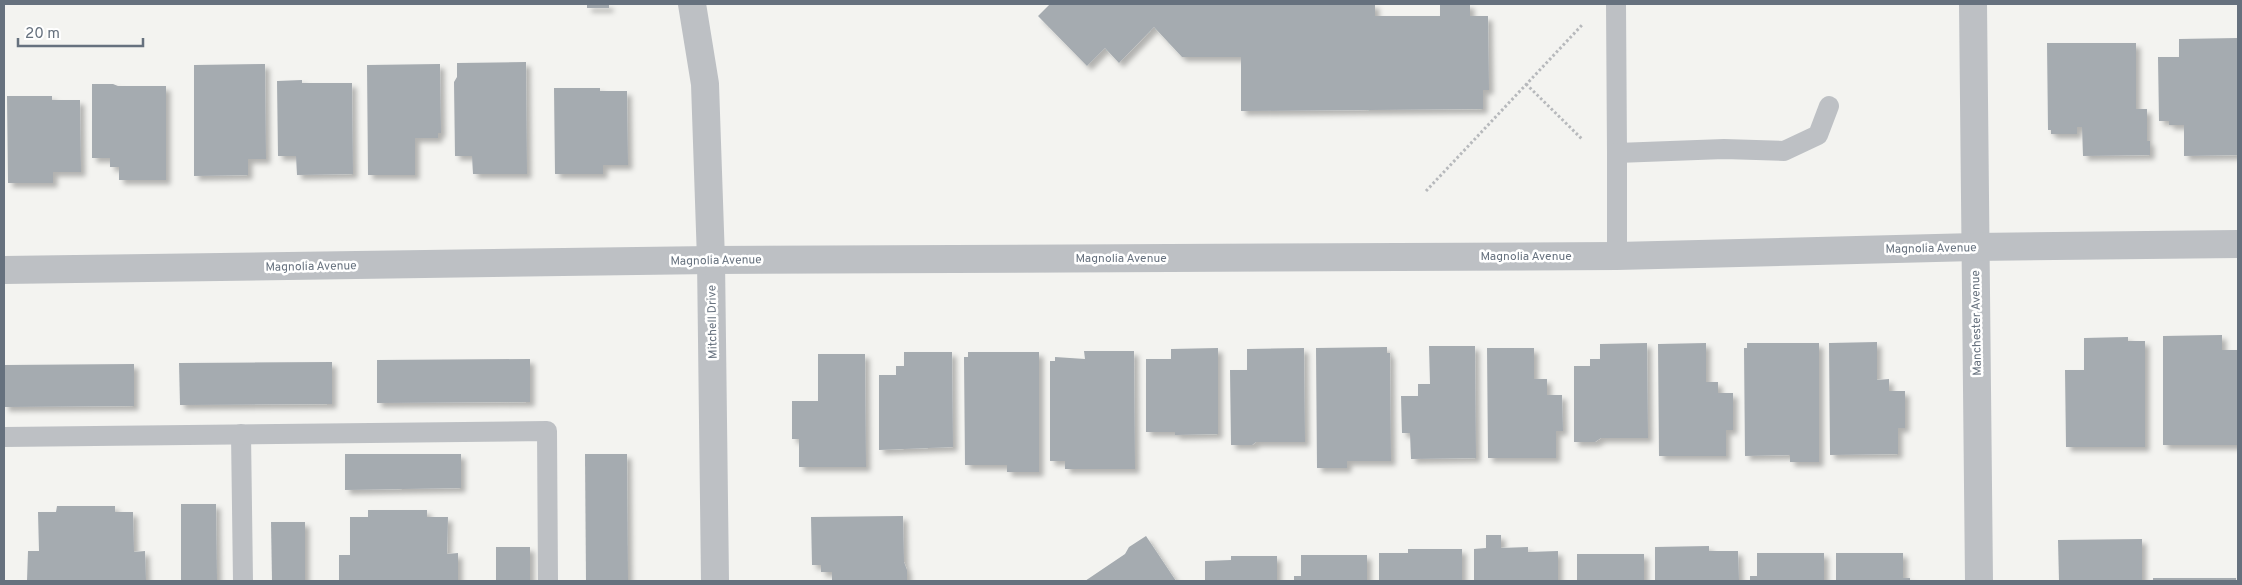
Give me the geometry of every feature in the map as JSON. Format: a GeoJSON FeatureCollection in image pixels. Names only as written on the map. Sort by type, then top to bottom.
{"type":"FeatureCollection","features":[{"type":"Feature","properties":{"kind":"street","name":"Mitchell Drive"},"geometry":{"type":"LineString","coordinates":[[692,4],[705,84],[711,260],[715,581]]}},
{"type":"Feature","properties":{"kind":"street","name":"Manchester Avenue"},"geometry":{"type":"LineString","coordinates":[[1973,4],[1980,581]]}},
{"type":"Feature","properties":{"kind":"street","name":"Magnolia Avenue"},"geometry":{"type":"LineString","coordinates":[[4,270],[711,260],[1617,256],[1975,247],[2238,244]]}},
{"type":"Feature","properties":{"kind":"lane"},"geometry":{"type":"LineString","coordinates":[[1616,4],[1617,256]]}},
{"type":"Feature","properties":{"kind":"lane"},"geometry":{"type":"LineString","coordinates":[[1617,153],[1724,149],[1784,151],[1818,135],[1828,106]]}},
{"type":"Feature","properties":{"kind":"lane"},"geometry":{"type":"LineString","coordinates":[[4,437],[547,431],[548,581]]}},
{"type":"Feature","properties":{"kind":"lane"},"geometry":{"type":"LineString","coordinates":[[241,434],[243,581]]}},
{"type":"Feature","properties":{"kind":"path"},"geometry":{"type":"LineString","coordinates":[[1426,191],[1583,24],[1583,17]]}},
{"type":"Feature","properties":{"kind":"path"},"geometry":{"type":"LineString","coordinates":[[1526,84],[1586,142]]}},
{"type":"Feature","properties":{"kind":"building"},"geometry":{"type":"Polygon","coordinates":[[[587,4],[609,4],[609,8],[587,8],[587,4]]]}},
{"type":"Feature","properties":{"kind":"building"},"geometry":{"type":"Polygon","coordinates":[[[1050,4],[1375,4],[1375,16],[1440,16],[1440,4],[1470,4],[1470,16],[1488,16],[1489,90],[1483,90],[1483,109],[1241,111],[1241,57],[1182,57],[1154,27],[1119,63],[1105,48],[1087,66],[1038,16],[1050,4]]]}},
{"type":"Feature","properties":{"kind":"building"},"geometry":{"type":"Polygon","coordinates":[[[2238,38],[2238,155],[2184,156],[2184,125],[2169,125],[2169,121],[2159,121],[2158,57],[2179,57],[2179,39],[2238,38]]]}},
{"type":"Feature","properties":{"kind":"building"},"geometry":{"type":"Polygon","coordinates":[[[2047,43],[2136,43],[2136,109],[2147,109],[2147,141],[2150,141],[2150,155],[2083,156],[2082,127],[2077,127],[2077,134],[2051,134],[2051,130],[2048,130],[2047,43]]]}},
{"type":"Feature","properties":{"kind":"building"},"geometry":{"type":"Polygon","coordinates":[[[526,62],[527,174],[473,174],[472,156],[455,156],[454,82],[457,77],[457,63],[526,62]]]}},
{"type":"Feature","properties":{"kind":"building"},"geometry":{"type":"Polygon","coordinates":[[[265,64],[266,159],[248,159],[248,175],[194,176],[194,65],[265,64]]]}},
{"type":"Feature","properties":{"kind":"building"},"geometry":{"type":"Polygon","coordinates":[[[440,64],[441,133],[438,133],[438,138],[415,138],[415,175],[368,175],[367,65],[440,64]]]}},
{"type":"Feature","properties":{"kind":"building"},"geometry":{"type":"Polygon","coordinates":[[[302,80],[302,83],[352,83],[353,174],[297,175],[296,156],[278,156],[277,81],[302,80]]]}},
{"type":"Feature","properties":{"kind":"building"},"geometry":{"type":"Polygon","coordinates":[[[92,84],[166,86],[166,180],[119,180],[119,167],[110,167],[110,158],[92,158],[92,84]]]}},
{"type":"Feature","properties":{"kind":"building"},"geometry":{"type":"Polygon","coordinates":[[[554,88],[600,88],[600,91],[627,91],[628,165],[603,165],[603,174],[555,174],[554,88]]]}},
{"type":"Feature","properties":{"kind":"building"},"geometry":{"type":"Polygon","coordinates":[[[7,96],[52,96],[52,100],[80,100],[81,172],[53,172],[53,183],[8,183],[7,96]]]}},
{"type":"Feature","properties":{"kind":"building"},"geometry":{"type":"Polygon","coordinates":[[[2222,335],[2222,350],[2238,350],[2238,445],[2163,445],[2163,336],[2222,335]]]}},
{"type":"Feature","properties":{"kind":"building"},"geometry":{"type":"Polygon","coordinates":[[[2128,337],[2128,341],[2145,341],[2145,447],[2066,447],[2065,370],[2084,370],[2084,338],[2128,337]]]}},
{"type":"Feature","properties":{"kind":"building"},"geometry":{"type":"Polygon","coordinates":[[[1877,342],[1877,380],[1889,379],[1889,391],[1905,391],[1905,428],[1898,428],[1898,454],[1830,455],[1829,343],[1877,342]]]}},
{"type":"Feature","properties":{"kind":"building"},"geometry":{"type":"Polygon","coordinates":[[[1647,343],[1648,438],[1601,438],[1595,442],[1574,442],[1574,366],[1590,366],[1590,359],[1600,359],[1600,344],[1647,343]]]}},
{"type":"Feature","properties":{"kind":"building"},"geometry":{"type":"Polygon","coordinates":[[[1706,343],[1706,382],[1718,382],[1718,393],[1733,393],[1733,430],[1726,430],[1726,456],[1659,456],[1658,344],[1706,343]]]}},
{"type":"Feature","properties":{"kind":"building"},"geometry":{"type":"Polygon","coordinates":[[[1747,343],[1819,343],[1819,462],[1790,462],[1790,455],[1745,456],[1744,348],[1747,348],[1747,343]]]}},
{"type":"Feature","properties":{"kind":"building"},"geometry":{"type":"Polygon","coordinates":[[[1429,346],[1475,346],[1476,458],[1411,459],[1410,433],[1402,433],[1401,396],[1418,396],[1418,384],[1430,384],[1429,346]]]}},
{"type":"Feature","properties":{"kind":"building"},"geometry":{"type":"Polygon","coordinates":[[[1387,347],[1387,353],[1390,353],[1391,461],[1347,461],[1347,468],[1317,468],[1316,348],[1387,347]]]}},
{"type":"Feature","properties":{"kind":"building"},"geometry":{"type":"Polygon","coordinates":[[[1218,348],[1218,434],[1175,435],[1175,432],[1146,432],[1146,359],[1171,359],[1171,349],[1218,348]]]}},
{"type":"Feature","properties":{"kind":"building"},"geometry":{"type":"Polygon","coordinates":[[[1304,348],[1305,442],[1256,442],[1252,445],[1231,445],[1230,370],[1247,370],[1247,349],[1304,348]]]}},
{"type":"Feature","properties":{"kind":"building"},"geometry":{"type":"Polygon","coordinates":[[[1487,348],[1534,348],[1534,379],[1547,379],[1547,395],[1562,395],[1563,431],[1556,431],[1556,458],[1488,458],[1487,348]]]}},
{"type":"Feature","properties":{"kind":"building"},"geometry":{"type":"Polygon","coordinates":[[[1084,351],[1134,351],[1135,469],[1065,469],[1065,461],[1050,461],[1050,361],[1055,361],[1055,357],[1085,359],[1084,351]]]}},
{"type":"Feature","properties":{"kind":"building"},"geometry":{"type":"Polygon","coordinates":[[[904,352],[952,352],[953,447],[879,450],[879,375],[896,375],[896,366],[904,366],[904,352]]]}},
{"type":"Feature","properties":{"kind":"building"},"geometry":{"type":"Polygon","coordinates":[[[968,352],[1039,352],[1039,472],[1007,472],[1007,465],[965,465],[964,357],[968,357],[968,352]]]}},
{"type":"Feature","properties":{"kind":"building"},"geometry":{"type":"Polygon","coordinates":[[[818,354],[865,354],[866,467],[799,467],[799,439],[792,439],[792,401],[818,401],[818,354]]]}},
{"type":"Feature","properties":{"kind":"building"},"geometry":{"type":"Polygon","coordinates":[[[530,359],[530,402],[377,403],[377,360],[530,359]]]}},
{"type":"Feature","properties":{"kind":"building"},"geometry":{"type":"Polygon","coordinates":[[[332,362],[332,404],[180,405],[179,363],[332,362]]]}},
{"type":"Feature","properties":{"kind":"building"},"geometry":{"type":"Polygon","coordinates":[[[134,364],[134,406],[4,407],[4,365],[134,364]]]}},
{"type":"Feature","properties":{"kind":"building"},"geometry":{"type":"Polygon","coordinates":[[[345,454],[461,454],[461,488],[345,490],[345,454]]]}},
{"type":"Feature","properties":{"kind":"building"},"geometry":{"type":"Polygon","coordinates":[[[585,454],[627,454],[628,581],[586,581],[585,454]]]}},
{"type":"Feature","properties":{"kind":"building"},"geometry":{"type":"Polygon","coordinates":[[[181,504],[216,504],[217,581],[181,581],[181,504]]]}},
{"type":"Feature","properties":{"kind":"building"},"geometry":{"type":"Polygon","coordinates":[[[57,506],[115,506],[115,512],[133,512],[134,552],[145,551],[146,581],[27,581],[28,551],[39,551],[38,512],[56,512],[57,506]]]}},
{"type":"Feature","properties":{"kind":"building"},"geometry":{"type":"Polygon","coordinates":[[[368,510],[427,510],[427,517],[448,517],[447,554],[458,553],[458,581],[339,581],[339,555],[350,555],[350,517],[368,517],[368,510]]]}},
{"type":"Feature","properties":{"kind":"building"},"geometry":{"type":"Polygon","coordinates":[[[903,516],[904,562],[907,570],[907,581],[832,581],[832,572],[821,572],[821,565],[812,565],[811,517],[903,516]]]}},
{"type":"Feature","properties":{"kind":"building"},"geometry":{"type":"Polygon","coordinates":[[[271,522],[305,522],[305,581],[272,581],[271,522]]]}},
{"type":"Feature","properties":{"kind":"building"},"geometry":{"type":"Polygon","coordinates":[[[1486,535],[1501,535],[1501,548],[1528,547],[1528,552],[1558,551],[1558,581],[1474,581],[1474,549],[1486,548],[1486,535]]]}},
{"type":"Feature","properties":{"kind":"building"},"geometry":{"type":"Polygon","coordinates":[[[1146,536],[1176,581],[1085,581],[1125,554],[1129,547],[1146,536]]]}},
{"type":"Feature","properties":{"kind":"building"},"geometry":{"type":"Polygon","coordinates":[[[2142,539],[2142,581],[2059,581],[2058,540],[2142,539]]]}},
{"type":"Feature","properties":{"kind":"building"},"geometry":{"type":"Polygon","coordinates":[[[1709,546],[1709,551],[1738,551],[1739,581],[1655,581],[1655,547],[1709,546]]]}},
{"type":"Feature","properties":{"kind":"building"},"geometry":{"type":"Polygon","coordinates":[[[496,547],[530,547],[530,581],[496,581],[496,547]]]}},
{"type":"Feature","properties":{"kind":"building"},"geometry":{"type":"Polygon","coordinates":[[[1408,549],[1462,549],[1462,581],[1379,581],[1379,553],[1408,553],[1408,549]]]}},
{"type":"Feature","properties":{"kind":"building"},"geometry":{"type":"Polygon","coordinates":[[[1757,553],[1824,553],[1824,581],[1750,581],[1750,576],[1757,576],[1757,553]]]}},
{"type":"Feature","properties":{"kind":"building"},"geometry":{"type":"Polygon","coordinates":[[[1836,553],[1903,553],[1903,578],[1910,578],[1910,581],[1836,581],[1836,553]]]}},
{"type":"Feature","properties":{"kind":"building"},"geometry":{"type":"Polygon","coordinates":[[[1577,554],[1644,554],[1644,581],[1577,581],[1577,554]]]}},
{"type":"Feature","properties":{"kind":"building"},"geometry":{"type":"Polygon","coordinates":[[[1301,555],[1367,555],[1367,581],[1294,581],[1294,576],[1301,576],[1301,555]]]}},
{"type":"Feature","properties":{"kind":"building"},"geometry":{"type":"Polygon","coordinates":[[[1231,556],[1277,556],[1277,581],[1205,581],[1205,561],[1231,560],[1231,556]]]}},
{"type":"Feature","properties":{"kind":"building"},"geometry":{"type":"Polygon","coordinates":[[[2153,578],[2236,578],[2236,581],[2153,581],[2153,578]]]}}]}
